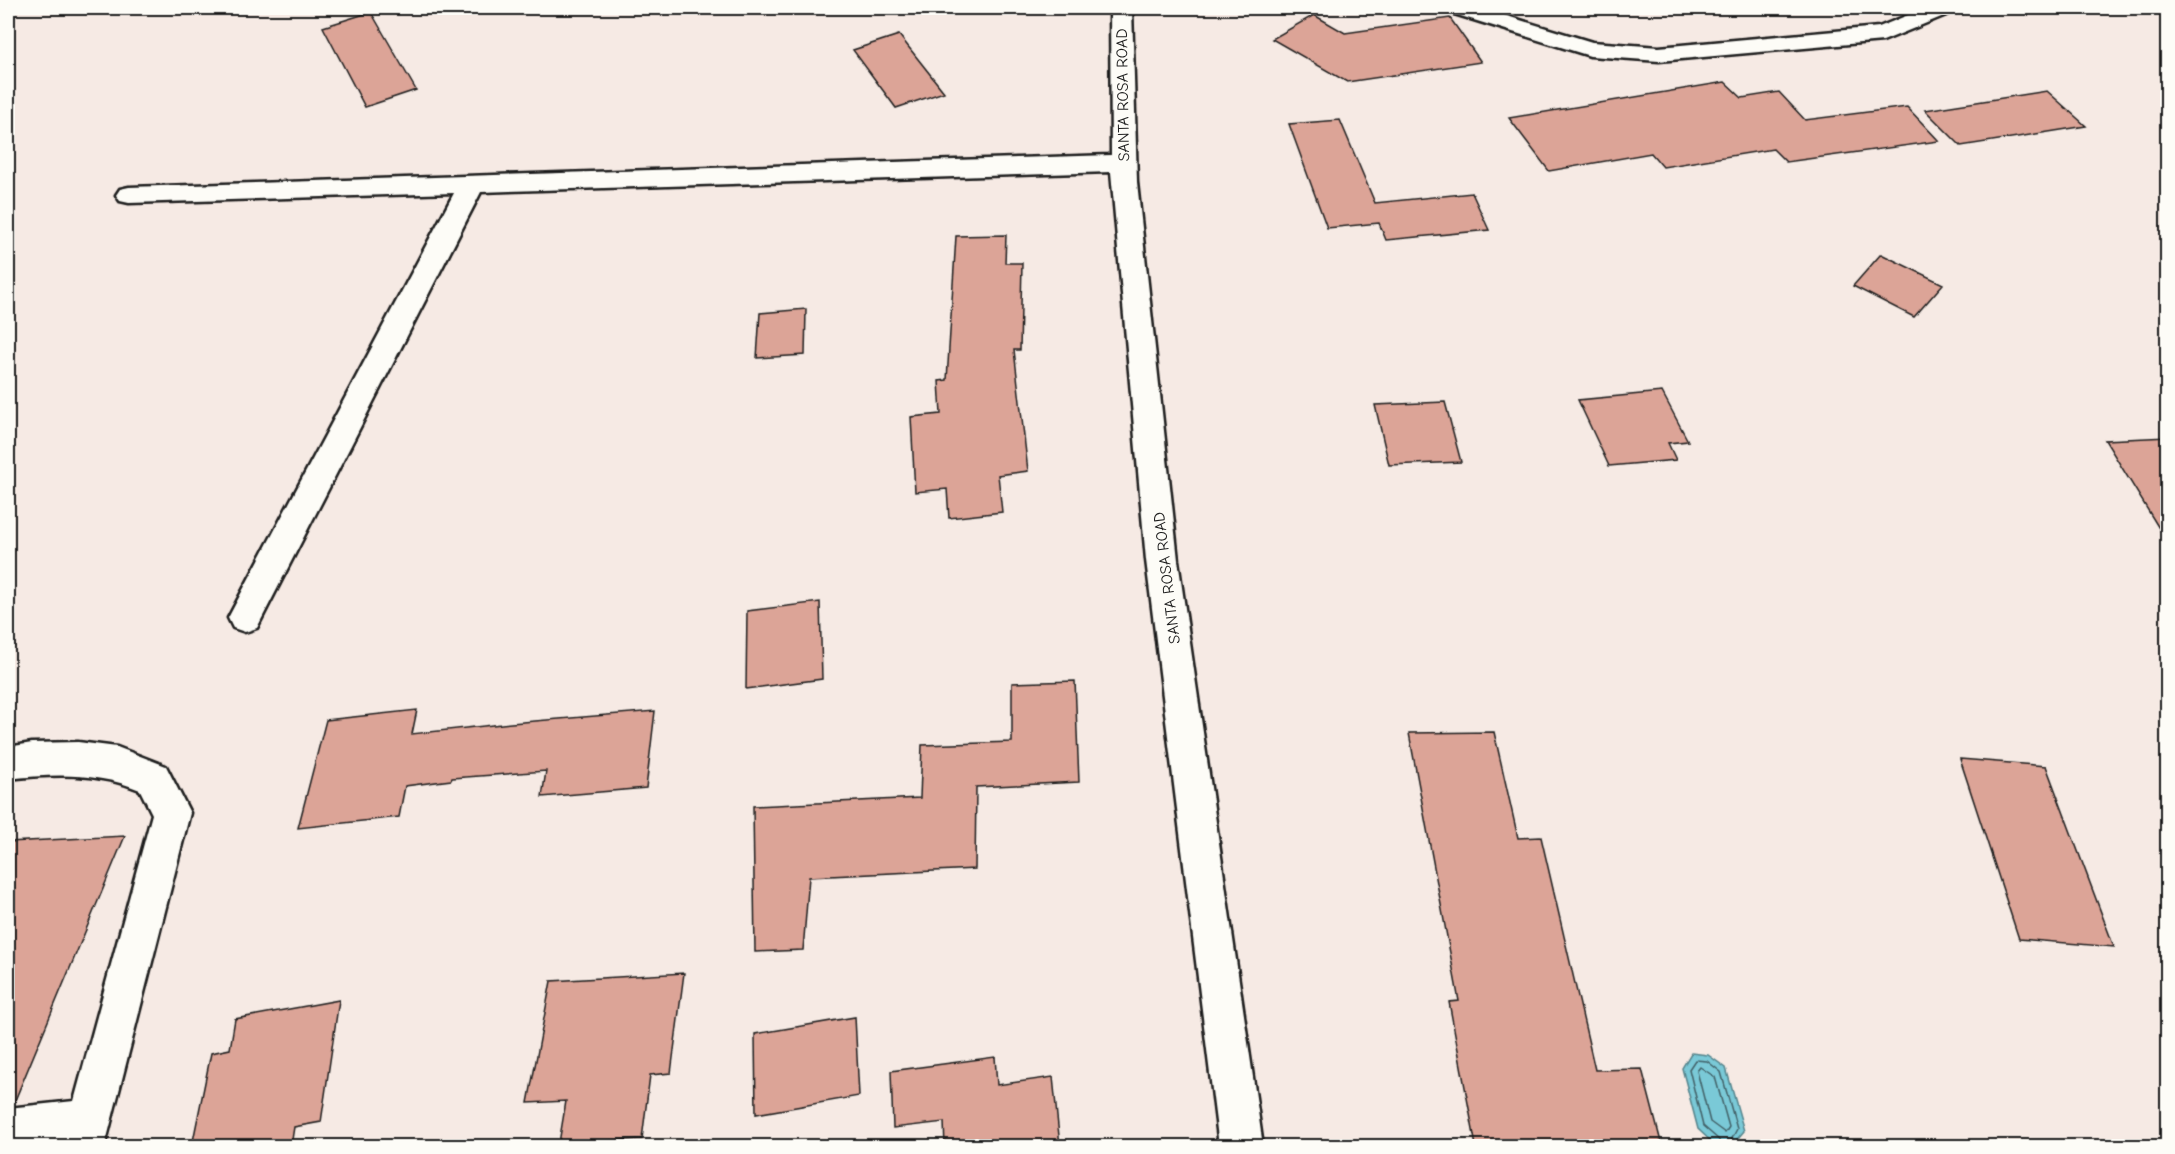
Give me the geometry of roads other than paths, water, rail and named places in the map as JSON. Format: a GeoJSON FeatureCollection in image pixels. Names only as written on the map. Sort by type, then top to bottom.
{"type":"FeatureCollection","features":[{"type":"Feature","properties":{"kind":"street","name":"SANTA ROSA ROAD"},"geometry":{"type":"LineString","coordinates":[[1121,8],[1123,163],[1162,560],[1241,1146]]}},
{"type":"Feature","properties":{"kind":"street"},"geometry":{"type":"LineString","coordinates":[[1459,8],[1590,49],[1659,54],[1882,34],[1943,8]]}},
{"type":"Feature","properties":{"kind":"street"},"geometry":{"type":"LineString","coordinates":[[129,195],[1123,163]]}},
{"type":"Feature","properties":{"kind":"street"},"geometry":{"type":"LineString","coordinates":[[246,618],[472,184]]}},
{"type":"Feature","properties":{"kind":"street"},"geometry":{"type":"LineString","coordinates":[[8,763],[19,760],[64,760],[116,764],[153,778],[171,813],[86,1134],[8,1129]]}},
{"type":"Feature","properties":{"kind":"water"},"geometry":{"type":"Polygon","coordinates":[[[1691,1053],[1708,1055],[1726,1068],[1744,1131],[1733,1144],[1715,1145],[1698,1129],[1682,1068],[1691,1053]]]}}]}
